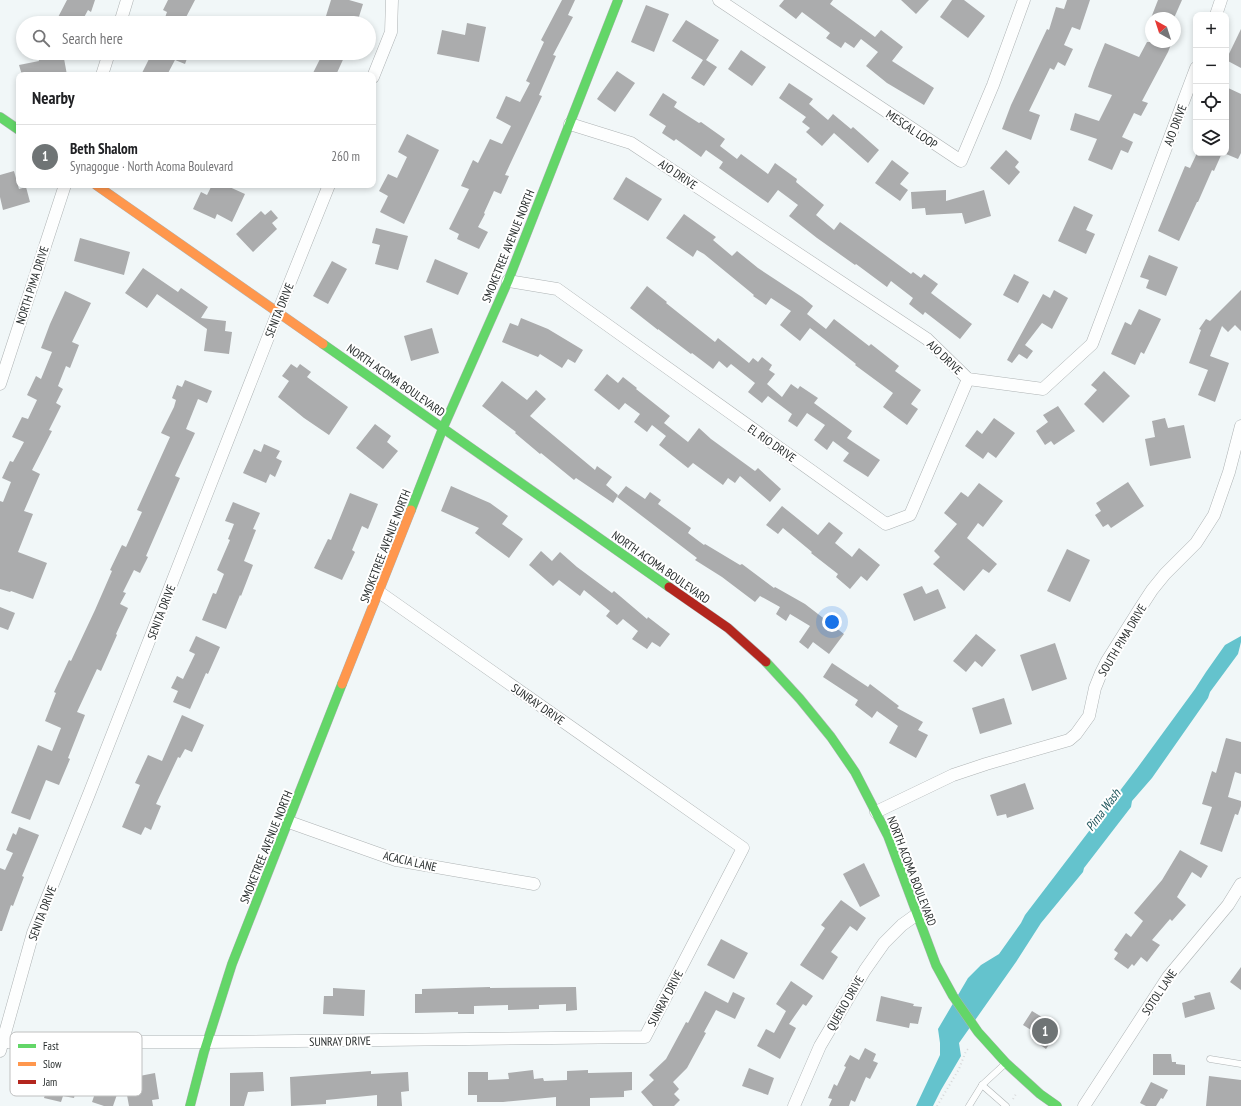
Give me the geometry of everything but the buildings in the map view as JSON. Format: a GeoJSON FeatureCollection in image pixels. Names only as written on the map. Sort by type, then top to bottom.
{"type":"FeatureCollection","features":[{"type":"Feature","properties":{"kind":"main road","name":"SMOKETREE AVENUE NORTH"},"geometry":{"type":"LineString","coordinates":[[190,1106],[207,1042],[232,964],[443,428],[508,281],[618,0]]}},
{"type":"Feature","properties":{"kind":"main road"},"geometry":{"type":"LineString","coordinates":[[0,117],[16,128]]}},
{"type":"Feature","properties":{"kind":"main road","name":"NORTH ACOMA BOULEVARD"},"geometry":{"type":"LineString","coordinates":[[100,188],[728,628],[760,656],[800,699],[831,737],[855,772],[888,836],[916,915],[936,965],[953,996],[978,1032],[1006,1063],[1040,1094],[1057,1106]]}},
{"type":"Feature","properties":{"kind":"street"},"geometry":{"type":"LineString","coordinates":[[122,16],[127,0]]}},
{"type":"Feature","properties":{"kind":"street"},"geometry":{"type":"LineString","coordinates":[[375,72],[391,32],[392,0]]}},
{"type":"Feature","properties":{"kind":"street","name":"MESCAL LOOP"},"geometry":{"type":"LineString","coordinates":[[719,0],[961,161],[992,86],[1024,0]]}},
{"type":"Feature","properties":{"kind":"street"},"geometry":{"type":"LineString","coordinates":[[1217,12],[1222,0]]}},
{"type":"Feature","properties":{"kind":"street"},"geometry":{"type":"LineString","coordinates":[[103,72],[107,60]]}},
{"type":"Feature","properties":{"kind":"street","name":"AJO DRIVE"},"geometry":{"type":"LineString","coordinates":[[570,124],[631,143],[927,339],[968,379],[1043,389],[1092,344],[1193,76]]}},
{"type":"Feature","properties":{"kind":"street","name":"NORTH PIMA DRIVE"},"geometry":{"type":"LineString","coordinates":[[0,384],[64,188]]}},
{"type":"Feature","properties":{"kind":"street","name":"SENITA DRIVE"},"geometry":{"type":"LineString","coordinates":[[1,1047],[33,933],[328,188]]}},
{"type":"Feature","properties":{"kind":"street","name":"EL RIO DRIVE"},"geometry":{"type":"LineString","coordinates":[[508,281],[557,289],[886,524],[910,515],[968,379]]}},
{"type":"Feature","properties":{"kind":"street","name":"SOUTH PIMA DRIVE"},"geometry":{"type":"LineString","coordinates":[[876,812],[953,775],[1069,740],[1076,734],[1089,716],[1095,688],[1107,661],[1139,610],[1165,574],[1196,543],[1214,515],[1227,479],[1241,426]]}},
{"type":"Feature","properties":{"kind":"street","name":"SUNRAY DRIVE"},"geometry":{"type":"LineString","coordinates":[[142,1044],[645,1037],[744,848],[379,592]]}},
{"type":"Feature","properties":{"kind":"street","name":"ACACIA LANE"},"geometry":{"type":"LineString","coordinates":[[289,822],[396,860],[534,884]]}},
{"type":"Feature","properties":{"kind":"street","name":"SOTOL LANE"},"geometry":{"type":"LineString","coordinates":[[1084,1106],[1168,977],[1228,905],[1241,884]]}},
{"type":"Feature","properties":{"kind":"street","name":"QUERIO DRIVE"},"geometry":{"type":"LineString","coordinates":[[794,1106],[820,1046],[865,970],[884,943],[902,925],[916,915]]}},
{"type":"Feature","properties":{"kind":"lane"},"geometry":{"type":"LineString","coordinates":[[1210,1059],[1241,1064]]}},
{"type":"Feature","properties":{"kind":"lane"},"geometry":{"type":"LineString","coordinates":[[969,1106],[982,1085],[1006,1063]]}},
{"type":"Feature","properties":{"kind":"lane"},"geometry":{"type":"LineString","coordinates":[[982,1085],[1006,1106]]}},
{"type":"Feature","properties":{"kind":"path"},"geometry":{"type":"LineString","coordinates":[[937,1106],[958,1069],[966,1051],[970,1047]]}},
{"type":"Feature","properties":{"kind":"path"},"geometry":{"type":"LineString","coordinates":[[1013,1099],[1016,1094]]}},
{"type":"Feature","properties":{"kind":"water"},"geometry":{"type":"Polygon","coordinates":[[[1241,636],[1238,654],[1210,692],[1208,698],[1152,778],[1132,801],[1131,807],[1084,868],[1083,872],[1041,923],[1016,962],[959,1043],[961,1056],[933,1106],[916,1106],[940,1055],[938,1029],[968,978],[981,965],[999,954],[1025,915],[1138,767],[1225,645],[1241,636]]]}},
{"type":"Feature","properties":{"kind":"traffic: fast"},"geometry":{"type":"LineString","coordinates":[[411,510],[443,428],[508,281],[618,0]]}},
{"type":"Feature","properties":{"kind":"traffic: fast"},"geometry":{"type":"LineString","coordinates":[[0,117],[16,128]]}},
{"type":"Feature","properties":{"kind":"traffic: fast"},"geometry":{"type":"LineString","coordinates":[[323,344],[669,587]]}},
{"type":"Feature","properties":{"kind":"traffic: fast"},"geometry":{"type":"LineString","coordinates":[[766,662],[800,699],[831,737],[855,772],[888,836],[936,965],[953,996],[978,1032],[1006,1063],[1040,1094],[1057,1106]]}},
{"type":"Feature","properties":{"kind":"traffic: fast"},"geometry":{"type":"LineString","coordinates":[[190,1106],[204,1052],[232,964],[342,684]]}},
{"type":"Feature","properties":{"kind":"traffic: slow"},"geometry":{"type":"LineString","coordinates":[[100,188],[323,344]]}},
{"type":"Feature","properties":{"kind":"traffic: slow"},"geometry":{"type":"LineString","coordinates":[[342,684],[411,510]]}},
{"type":"Feature","properties":{"kind":"traffic: jam"},"geometry":{"type":"LineString","coordinates":[[669,587],[728,628],[766,662]]}},
{"type":"Feature","properties":{"kind":"place","name":"Beth Shalom"},"geometry":{"type":"Point","coordinates":[1045,1031]}},
{"type":"Feature","properties":{"kind":"water label","name":"Pima Wash"},"geometry":{"type":"Point","coordinates":[1103,810]}}]}
